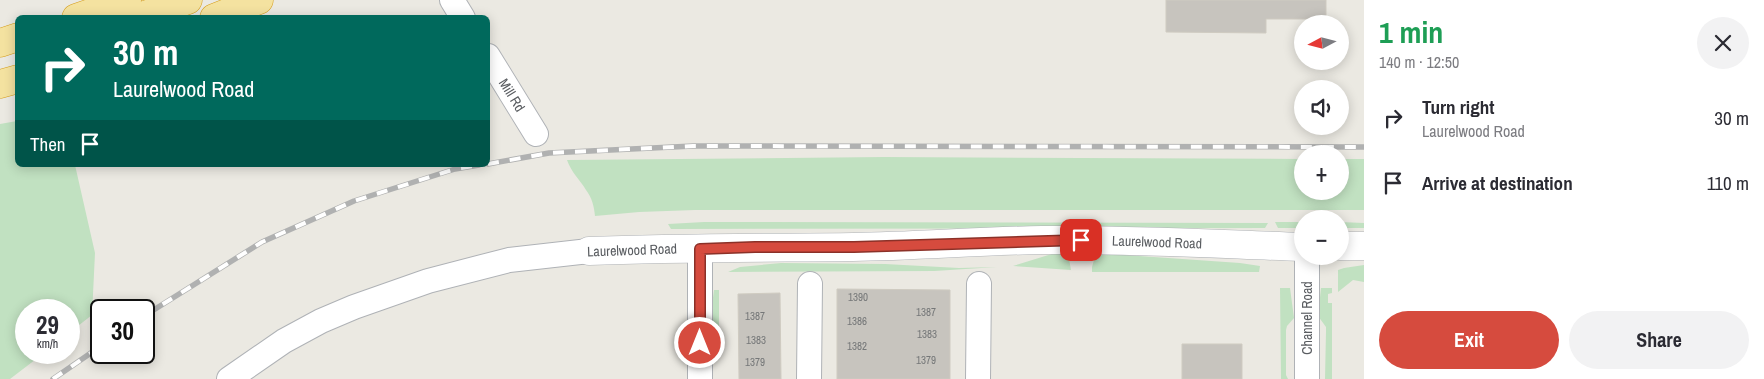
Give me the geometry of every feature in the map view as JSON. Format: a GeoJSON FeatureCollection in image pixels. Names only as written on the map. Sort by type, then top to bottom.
{"type":"FeatureCollection","features":[{"type":"Feature","properties":{"kind":"highway"},"geometry":{"type":"LineString","coordinates":[[84,15],[127,0]]}},
{"type":"Feature","properties":{"kind":"highway"},"geometry":{"type":"LineString","coordinates":[[145,15],[188,0]]}},
{"type":"Feature","properties":{"kind":"highway"},"geometry":{"type":"LineString","coordinates":[[222,15],[259,0]]}},
{"type":"Feature","properties":{"kind":"highway"},"geometry":{"type":"LineString","coordinates":[[0,43],[15,38]]}},
{"type":"Feature","properties":{"kind":"highway"},"geometry":{"type":"LineString","coordinates":[[0,47],[15,45]]}},
{"type":"Feature","properties":{"kind":"highway"},"geometry":{"type":"LineString","coordinates":[[0,84],[15,80]]}},
{"type":"Feature","properties":{"kind":"street"},"geometry":{"type":"LineString","coordinates":[[452,0],[461,15]]}},
{"type":"Feature","properties":{"kind":"street","name":"Mill Rd"},"geometry":{"type":"LineString","coordinates":[[490,59],[536,134]]}},
{"type":"Feature","properties":{"kind":"street","name":"Laurelwood Road"},"geometry":{"type":"LineString","coordinates":[[229,379],[284,341],[354,307],[428,281],[509,260],[589,251],[666,248],[864,246],[1041,240],[1294,247]]}},
{"type":"Feature","properties":{"kind":"street"},"geometry":{"type":"LineString","coordinates":[[1349,246],[1364,246]]}},
{"type":"Feature","properties":{"kind":"street"},"geometry":{"type":"LineString","coordinates":[[700,249],[700,379]]}},
{"type":"Feature","properties":{"kind":"street","name":"Channel Road"},"geometry":{"type":"LineString","coordinates":[[1307,265],[1307,379]]}},
{"type":"Feature","properties":{"kind":"street"},"geometry":{"type":"LineString","coordinates":[[809,379],[810,284]]}},
{"type":"Feature","properties":{"kind":"street"},"geometry":{"type":"LineString","coordinates":[[978,379],[979,284]]}},
{"type":"Feature","properties":{"kind":"green space"},"geometry":{"type":"Polygon","coordinates":[[[15,121],[15,167],[75,167],[95,253],[93,299],[90,299],[90,317],[80,324],[80,299],[15,299],[15,364],[30,364],[10,379],[0,379],[0,124],[15,121]]]}},
{"type":"Feature","properties":{"kind":"green space"},"geometry":{"type":"Polygon","coordinates":[[[884,157],[1294,159],[1294,200],[1349,200],[1349,159],[1364,159],[1364,210],[695,210],[595,216],[590,196],[567,160],[884,157]]]}},
{"type":"Feature","properties":{"kind":"green space"},"geometry":{"type":"Polygon","coordinates":[[[704,222],[1268,223],[1265,228],[671,229],[668,224],[704,222]]]}},
{"type":"Feature","properties":{"kind":"green space"},"geometry":{"type":"Polygon","coordinates":[[[1275,222],[1294,222],[1294,228],[1278,228],[1275,222]]]}},
{"type":"Feature","properties":{"kind":"green space"},"geometry":{"type":"Polygon","coordinates":[[[1349,222],[1364,223],[1364,228],[1349,228],[1349,222]]]}},
{"type":"Feature","properties":{"kind":"green space"},"geometry":{"type":"Polygon","coordinates":[[[1055,253],[1068,253],[1071,270],[1013,266],[1055,253]]]}},
{"type":"Feature","properties":{"kind":"green space"},"geometry":{"type":"Polygon","coordinates":[[[1096,253],[1260,266],[1259,272],[1092,272],[1096,253]]]}},
{"type":"Feature","properties":{"kind":"green space"},"geometry":{"type":"Polygon","coordinates":[[[781,263],[885,264],[959,268],[997,267],[934,271],[728,272],[740,267],[781,263]]]}},
{"type":"Feature","properties":{"kind":"green space"},"geometry":{"type":"Polygon","coordinates":[[[1364,265],[1364,282],[1353,280],[1338,292],[1338,270],[1364,265]]]}},
{"type":"Feature","properties":{"kind":"green space"},"geometry":{"type":"Polygon","coordinates":[[[1280,288],[1290,288],[1294,318],[1286,330],[1286,375],[1288,379],[1281,379],[1280,288]]]}},
{"type":"Feature","properties":{"kind":"green space"},"geometry":{"type":"Polygon","coordinates":[[[1321,288],[1332,288],[1332,293],[1328,294],[1328,303],[1332,303],[1332,379],[1325,379],[1326,327],[1318,316],[1321,288]]]}},
{"type":"Feature","properties":{"kind":"green space"},"geometry":{"type":"Polygon","coordinates":[[[714,290],[719,290],[719,333],[710,320],[714,290]]]}},
{"type":"Feature","properties":{"kind":"building"},"geometry":{"type":"Polygon","coordinates":[[[1166,0],[1326,0],[1326,15],[1294,15],[1294,19],[1266,19],[1266,33],[1166,32],[1166,0]]]}},
{"type":"Feature","properties":{"kind":"building"},"geometry":{"type":"Polygon","coordinates":[[[837,289],[950,290],[950,379],[837,379],[837,289]]]}},
{"type":"Feature","properties":{"kind":"building"},"geometry":{"type":"Polygon","coordinates":[[[780,293],[781,379],[739,379],[738,294],[780,293]]]}},
{"type":"Feature","properties":{"kind":"building"},"geometry":{"type":"Polygon","coordinates":[[[1182,344],[1242,344],[1242,379],[1182,379],[1182,344]]]}},
{"type":"Feature","properties":{"kind":"railway"},"geometry":{"type":"LineString","coordinates":[[490,164],[549,153],[693,146],[1364,147]]}},
{"type":"Feature","properties":{"kind":"railway"},"geometry":{"type":"LineString","coordinates":[[155,309],[262,242],[354,201],[455,169],[467,167]]}},
{"type":"Feature","properties":{"kind":"railway"},"geometry":{"type":"LineString","coordinates":[[53,379],[90,354]]}},
{"type":"Feature","properties":{"kind":"route"},"geometry":{"type":"LineString","coordinates":[[700,343],[700,249],[854,247],[1081,240]]}}]}
